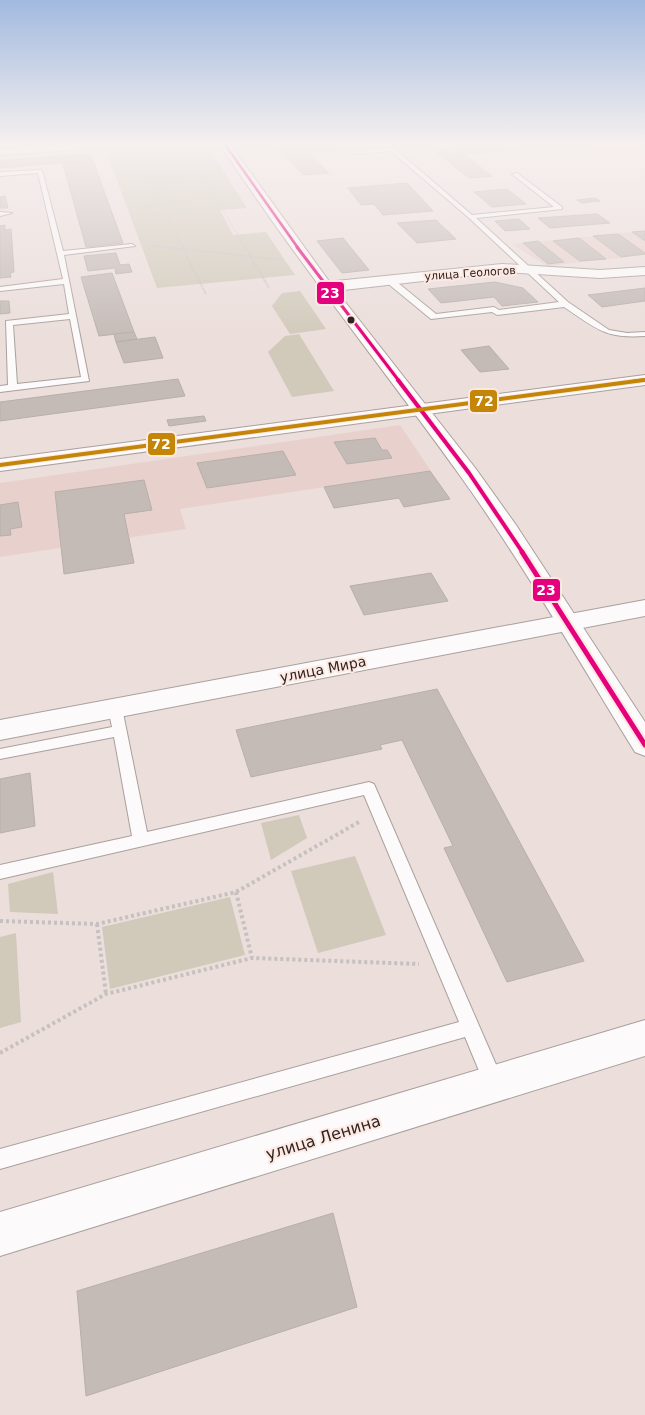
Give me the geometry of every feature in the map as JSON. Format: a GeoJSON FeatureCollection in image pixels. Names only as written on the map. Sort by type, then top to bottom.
{"type":"FeatureCollection","features":[{"type":"Feature","properties":{"kind":"street"},"geometry":{"type":"LineString","coordinates":[[271,209],[326,287],[422,410],[505,525],[645,745]]}},
{"type":"Feature","properties":{"kind":"street","name":"улица Геологов"},"geometry":{"type":"LineString","coordinates":[[326,287],[502,268],[600,274],[645,271]]}},
{"type":"Feature","properties":{"kind":"street"},"geometry":{"type":"LineString","coordinates":[[0,465],[645,380]]}},
{"type":"Feature","properties":{"kind":"street","name":"улица Мира"},"geometry":{"type":"LineString","coordinates":[[0,730],[117,720],[645,608]]}},
{"type":"Feature","properties":{"kind":"street","name":"улица Ленина"},"geometry":{"type":"LineString","coordinates":[[0,1234],[645,1038]]}},
{"type":"Feature","properties":{"kind":"lane"},"geometry":{"type":"LineString","coordinates":[[0,389],[86,379],[67,281],[49,209]]}},
{"type":"Feature","properties":{"kind":"lane"},"geometry":{"type":"LineString","coordinates":[[462,209],[565,304],[607,332],[627,335],[645,334]]}},
{"type":"Feature","properties":{"kind":"lane"},"geometry":{"type":"LineString","coordinates":[[471,217],[550,209]]}},
{"type":"Feature","properties":{"kind":"lane"},"geometry":{"type":"LineString","coordinates":[[0,214],[9,213]]}},
{"type":"Feature","properties":{"kind":"lane"},"geometry":{"type":"LineString","coordinates":[[60,253],[132,246]]}},
{"type":"Feature","properties":{"kind":"lane"},"geometry":{"type":"LineString","coordinates":[[389,280],[434,317],[494,309],[497,313],[565,304]]}},
{"type":"Feature","properties":{"kind":"lane"},"geometry":{"type":"LineString","coordinates":[[0,289],[67,281]]}},
{"type":"Feature","properties":{"kind":"lane"},"geometry":{"type":"LineString","coordinates":[[13,387],[9,323],[74,316]]}},
{"type":"Feature","properties":{"kind":"lane"},"geometry":{"type":"LineString","coordinates":[[0,754],[117,720],[141,840]]}},
{"type":"Feature","properties":{"kind":"lane"},"geometry":{"type":"LineString","coordinates":[[0,872],[369,788],[494,1085]]}},
{"type":"Feature","properties":{"kind":"lane"},"geometry":{"type":"LineString","coordinates":[[0,1159],[471,1027]]}},
{"type":"Feature","properties":{"kind":"path"},"geometry":{"type":"LineString","coordinates":[[141,209],[140,211],[157,215],[222,209]]}},
{"type":"Feature","properties":{"kind":"path"},"geometry":{"type":"LineString","coordinates":[[165,209],[206,294]]}},
{"type":"Feature","properties":{"kind":"path"},"geometry":{"type":"LineString","coordinates":[[222,209],[269,288]]}},
{"type":"Feature","properties":{"kind":"path"},"geometry":{"type":"LineString","coordinates":[[132,246],[184,248],[291,261]]}},
{"type":"Feature","properties":{"kind":"path"},"geometry":{"type":"LineString","coordinates":[[0,921],[97,924],[236,892],[379,810]]}},
{"type":"Feature","properties":{"kind":"path"},"geometry":{"type":"LineString","coordinates":[[236,892],[252,958]]}},
{"type":"Feature","properties":{"kind":"path"},"geometry":{"type":"LineString","coordinates":[[97,924],[106,994]]}},
{"type":"Feature","properties":{"kind":"path"},"geometry":{"type":"LineString","coordinates":[[0,1053],[106,994],[252,958],[445,965]]}},
{"type":"Feature","properties":{"kind":"shaded area"},"geometry":{"type":"Polygon","coordinates":[[[128,209],[233,209],[220,210],[233,235],[266,232],[295,275],[157,288],[128,209]]]}},
{"type":"Feature","properties":{"kind":"shaded area"},"geometry":{"type":"Polygon","coordinates":[[[645,231],[645,255],[547,266],[512,244],[645,231]]]}},
{"type":"Feature","properties":{"kind":"shaded area"},"geometry":{"type":"Polygon","coordinates":[[[300,291],[326,329],[290,334],[272,306],[282,293],[300,291]]]}},
{"type":"Feature","properties":{"kind":"shaded area"},"geometry":{"type":"Polygon","coordinates":[[[299,334],[334,391],[292,397],[268,352],[285,336],[299,334]]]}},
{"type":"Feature","properties":{"kind":"shaded area"},"geometry":{"type":"Polygon","coordinates":[[[400,425],[431,471],[180,509],[186,529],[0,557],[0,483],[400,425]]]}},
{"type":"Feature","properties":{"kind":"shaded area"},"geometry":{"type":"Polygon","coordinates":[[[299,815],[307,838],[271,860],[261,823],[299,815]]]}},
{"type":"Feature","properties":{"kind":"shaded area"},"geometry":{"type":"Polygon","coordinates":[[[355,856],[386,935],[318,953],[291,871],[355,856]]]}},
{"type":"Feature","properties":{"kind":"shaded area"},"geometry":{"type":"Polygon","coordinates":[[[53,872],[58,914],[10,912],[8,884],[53,872]]]}},
{"type":"Feature","properties":{"kind":"shaded area"},"geometry":{"type":"Polygon","coordinates":[[[230,897],[245,955],[110,989],[102,927],[230,897]]]}},
{"type":"Feature","properties":{"kind":"shaded area"},"geometry":{"type":"Polygon","coordinates":[[[16,933],[21,1022],[0,1028],[0,937],[16,933]]]}},
{"type":"Feature","properties":{"kind":"building"},"geometry":{"type":"Polygon","coordinates":[[[75,209],[111,209],[123,243],[86,247],[75,209]]]}},
{"type":"Feature","properties":{"kind":"building"},"geometry":{"type":"Polygon","coordinates":[[[378,209],[431,209],[433,211],[383,215],[378,209]]]}},
{"type":"Feature","properties":{"kind":"building"},"geometry":{"type":"Polygon","coordinates":[[[597,214],[610,223],[550,228],[538,218],[597,214]]]}},
{"type":"Feature","properties":{"kind":"building"},"geometry":{"type":"Polygon","coordinates":[[[519,219],[530,229],[505,231],[495,221],[519,219]]]}},
{"type":"Feature","properties":{"kind":"building"},"geometry":{"type":"Polygon","coordinates":[[[436,220],[456,239],[417,243],[397,223],[436,220]]]}},
{"type":"Feature","properties":{"kind":"building"},"geometry":{"type":"Polygon","coordinates":[[[5,225],[5,230],[11,229],[14,272],[10,273],[11,277],[0,278],[0,226],[5,225]]]}},
{"type":"Feature","properties":{"kind":"building"},"geometry":{"type":"Polygon","coordinates":[[[645,231],[645,241],[632,232],[645,231]]]}},
{"type":"Feature","properties":{"kind":"building"},"geometry":{"type":"Polygon","coordinates":[[[618,234],[645,254],[621,257],[593,236],[618,234]]]}},
{"type":"Feature","properties":{"kind":"building"},"geometry":{"type":"Polygon","coordinates":[[[343,238],[369,270],[342,273],[317,241],[343,238]]]}},
{"type":"Feature","properties":{"kind":"building"},"geometry":{"type":"Polygon","coordinates":[[[579,238],[606,259],[580,261],[553,241],[579,238]]]}},
{"type":"Feature","properties":{"kind":"building"},"geometry":{"type":"Polygon","coordinates":[[[538,241],[564,262],[548,264],[523,243],[538,241]]]}},
{"type":"Feature","properties":{"kind":"building"},"geometry":{"type":"Polygon","coordinates":[[[116,253],[120,265],[129,264],[132,272],[116,274],[115,268],[88,271],[84,256],[116,253]]]}},
{"type":"Feature","properties":{"kind":"building"},"geometry":{"type":"Polygon","coordinates":[[[112,273],[134,332],[99,336],[81,277],[112,273]]]}},
{"type":"Feature","properties":{"kind":"building"},"geometry":{"type":"Polygon","coordinates":[[[495,282],[523,288],[538,302],[502,306],[494,297],[441,303],[428,289],[495,282]]]}},
{"type":"Feature","properties":{"kind":"building"},"geometry":{"type":"Polygon","coordinates":[[[645,288],[645,301],[602,307],[588,295],[645,288]]]}},
{"type":"Feature","properties":{"kind":"building"},"geometry":{"type":"Polygon","coordinates":[[[0,301],[9,301],[10,313],[0,314],[0,301]]]}},
{"type":"Feature","properties":{"kind":"building"},"geometry":{"type":"Polygon","coordinates":[[[134,332],[137,339],[116,342],[114,334],[134,332]]]}},
{"type":"Feature","properties":{"kind":"building"},"geometry":{"type":"Polygon","coordinates":[[[155,337],[163,358],[124,363],[116,342],[155,337]]]}},
{"type":"Feature","properties":{"kind":"building"},"geometry":{"type":"Polygon","coordinates":[[[489,346],[509,369],[480,372],[461,350],[489,346]]]}},
{"type":"Feature","properties":{"kind":"building"},"geometry":{"type":"Polygon","coordinates":[[[178,379],[185,396],[0,421],[0,402],[178,379]]]}},
{"type":"Feature","properties":{"kind":"building"},"geometry":{"type":"Polygon","coordinates":[[[204,416],[206,421],[169,426],[167,420],[204,416]]]}},
{"type":"Feature","properties":{"kind":"building"},"geometry":{"type":"Polygon","coordinates":[[[375,438],[382,450],[387,450],[392,458],[347,464],[334,442],[375,438]]]}},
{"type":"Feature","properties":{"kind":"building"},"geometry":{"type":"Polygon","coordinates":[[[283,451],[296,475],[207,488],[197,463],[283,451]]]}},
{"type":"Feature","properties":{"kind":"building"},"geometry":{"type":"Polygon","coordinates":[[[430,471],[450,499],[404,507],[399,498],[334,508],[324,487],[430,471]]]}},
{"type":"Feature","properties":{"kind":"building"},"geometry":{"type":"Polygon","coordinates":[[[144,480],[152,510],[124,514],[134,563],[64,574],[55,492],[144,480]]]}},
{"type":"Feature","properties":{"kind":"building"},"geometry":{"type":"Polygon","coordinates":[[[18,502],[22,527],[10,529],[11,535],[0,536],[0,505],[18,502]]]}},
{"type":"Feature","properties":{"kind":"building"},"geometry":{"type":"Polygon","coordinates":[[[431,573],[448,601],[364,615],[350,586],[431,573]]]}},
{"type":"Feature","properties":{"kind":"building"},"geometry":{"type":"Polygon","coordinates":[[[437,689],[584,961],[507,982],[444,848],[453,846],[402,740],[380,745],[382,749],[251,777],[236,730],[437,689]]]}},
{"type":"Feature","properties":{"kind":"building"},"geometry":{"type":"Polygon","coordinates":[[[30,773],[35,826],[0,833],[0,779],[30,773]]]}},
{"type":"Feature","properties":{"kind":"building"},"geometry":{"type":"Polygon","coordinates":[[[333,1213],[357,1307],[86,1396],[77,1291],[333,1213]]]}},
{"type":"Feature","properties":{"kind":"transit line","name":"23"},"geometry":{"type":"LineString","coordinates":[[271,209],[326,287],[469,473],[505,525],[645,745]]}},
{"type":"Feature","properties":{"kind":"transit line","name":"72"},"geometry":{"type":"LineString","coordinates":[[0,465],[645,380]]}}]}
